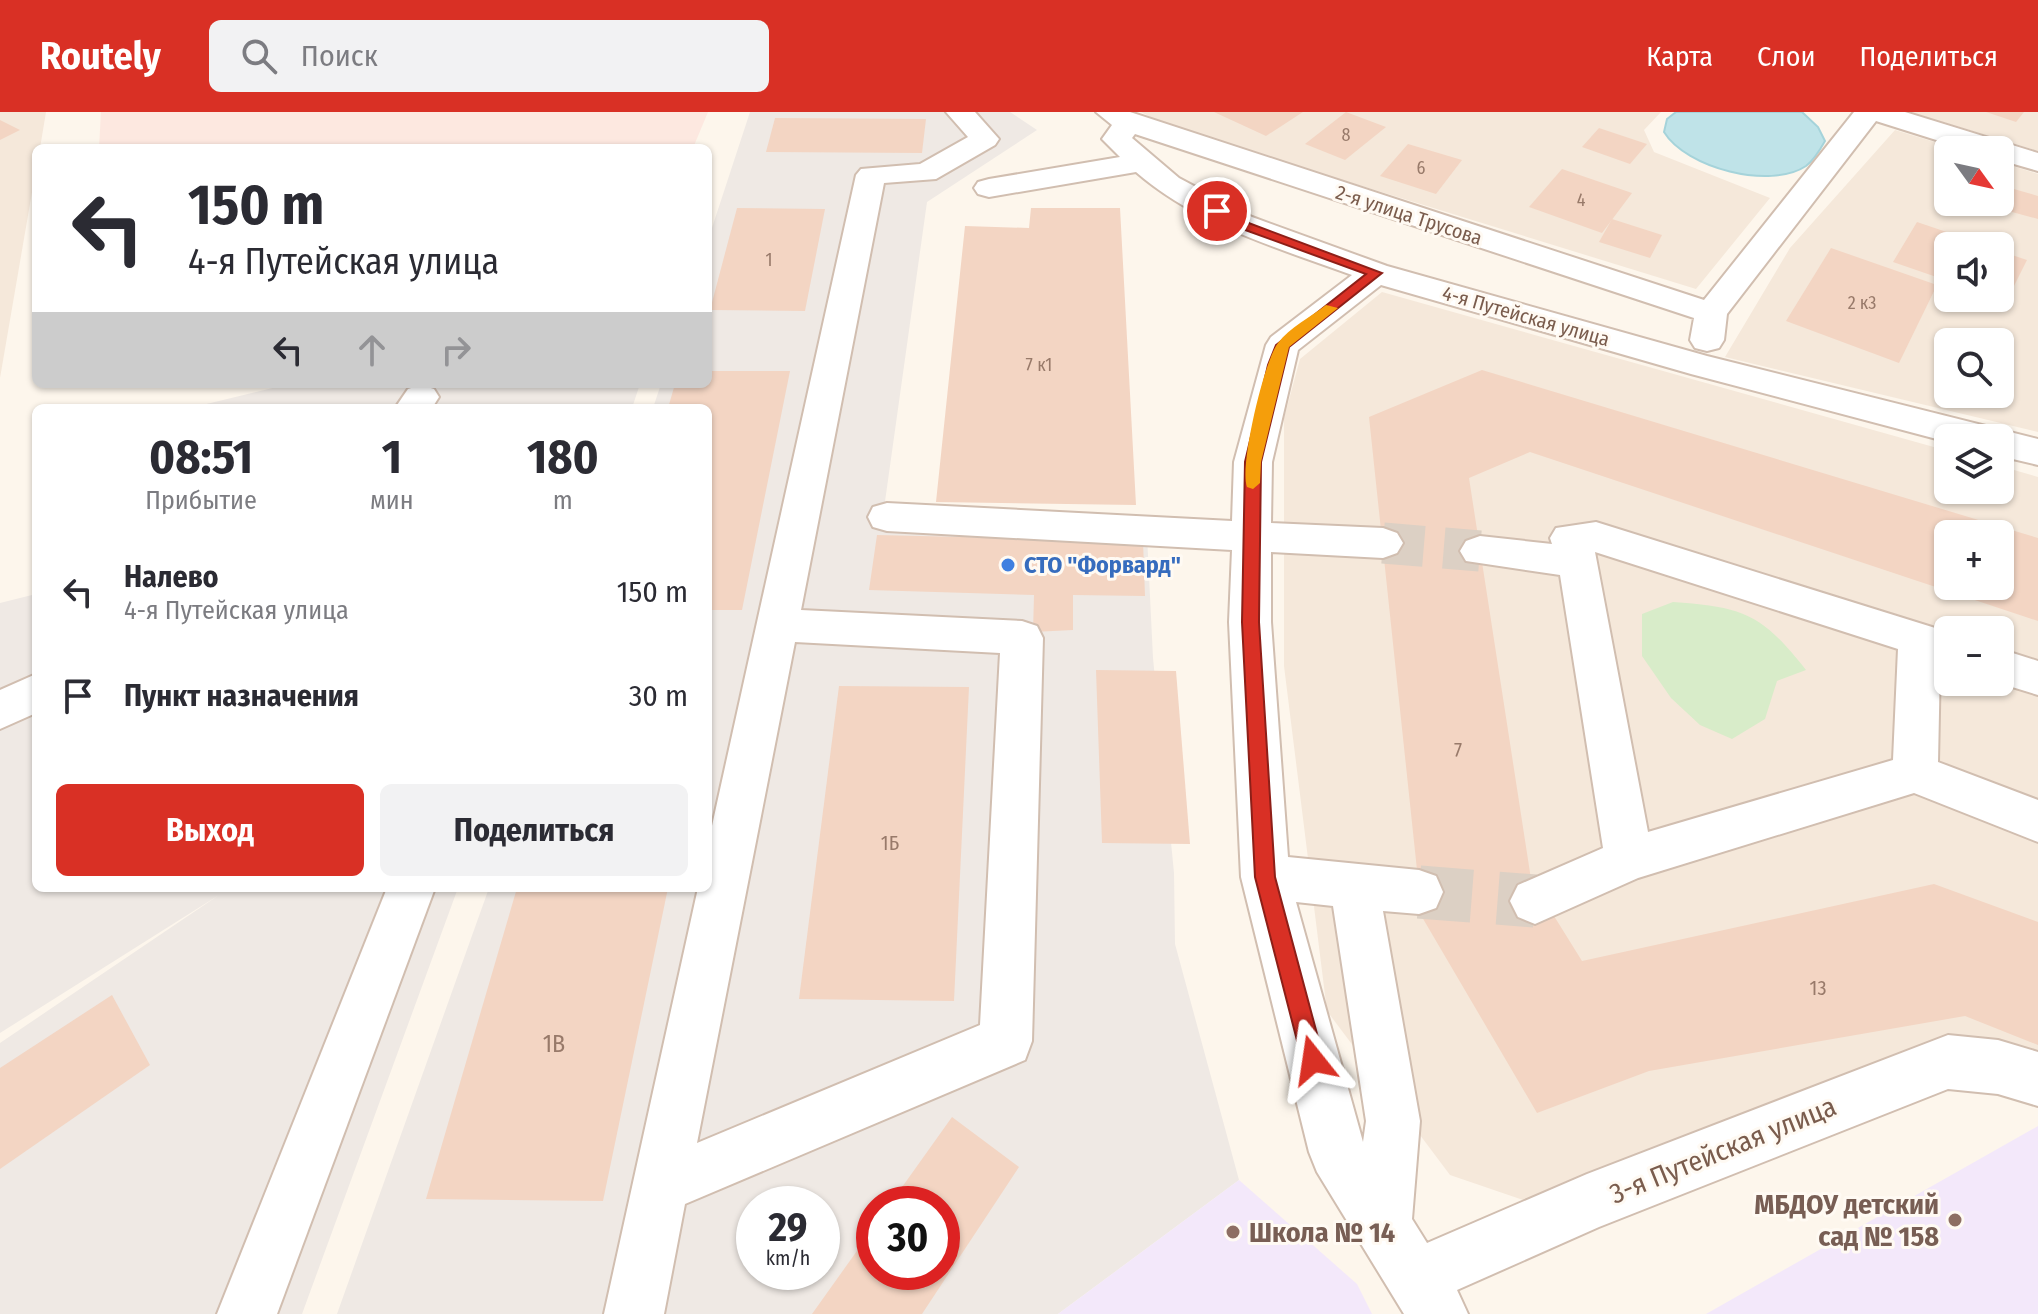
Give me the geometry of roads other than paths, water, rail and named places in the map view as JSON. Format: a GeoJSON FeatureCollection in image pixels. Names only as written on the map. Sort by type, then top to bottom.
{"type":"FeatureCollection","features":[{"type":"Feature","properties":{"kind":"street"},"geometry":{"type":"LineString","coordinates":[[634,1314],[871,175],[926,173],[985,139],[960,112]]}},
{"type":"Feature","properties":{"kind":"street"},"geometry":{"type":"LineString","coordinates":[[1703,366],[1711,313],[1869,112]]}},
{"type":"Feature","properties":{"kind":"street"},"geometry":{"type":"LineString","coordinates":[[1876,112],[1954,136]]}},
{"type":"Feature","properties":{"kind":"street","name":"2-я улица Трусова"},"geometry":{"type":"LineString","coordinates":[[1119,118],[1711,313]]}},
{"type":"Feature","properties":{"kind":"street","name":"4-я Путейская улица"},"geometry":{"type":"LineString","coordinates":[[1119,118],[1116,139],[1168,184],[1241,224],[1376,273],[1703,366],[1934,426]]}},
{"type":"Feature","properties":{"kind":"street"},"geometry":{"type":"LineString","coordinates":[[2014,155],[2038,162]]}},
{"type":"Feature","properties":{"kind":"street"},"geometry":{"type":"LineString","coordinates":[[989,188],[1143,162]]}},
{"type":"Feature","properties":{"kind":"street"},"geometry":{"type":"LineString","coordinates":[[1376,273],[1283,345],[1275,365],[1253,462],[1250,622],[1265,877],[1337,1152],[1427,1296]]}},
{"type":"Feature","properties":{"kind":"street"},"geometry":{"type":"LineString","coordinates":[[2014,446],[2038,452]]}},
{"type":"Feature","properties":{"kind":"street"},"geometry":{"type":"LineString","coordinates":[[887,517],[1383,543]]}},
{"type":"Feature","properties":{"kind":"street"},"geometry":{"type":"LineString","coordinates":[[1629,859],[1578,562],[1570,538],[1596,537],[1934,644],[1915,773]]}},
{"type":"Feature","properties":{"kind":"street"},"geometry":{"type":"LineString","coordinates":[[1480,551],[1578,562]]}},
{"type":"Feature","properties":{"kind":"street"},"geometry":{"type":"LineString","coordinates":[[661,1186],[1006,1041],[1022,638],[777,625]]}},
{"type":"Feature","properties":{"kind":"street"},"geometry":{"type":"LineString","coordinates":[[2014,670],[2038,678]]}},
{"type":"Feature","properties":{"kind":"street"},"geometry":{"type":"LineString","coordinates":[[0,711],[32,694]]}},
{"type":"Feature","properties":{"kind":"street"},"geometry":{"type":"LineString","coordinates":[[1535,901],[1629,859],[1915,773],[2038,821]]}},
{"type":"Feature","properties":{"kind":"street"},"geometry":{"type":"LineString","coordinates":[[1265,877],[1419,892]]}},
{"type":"Feature","properties":{"kind":"street"},"geometry":{"type":"LineString","coordinates":[[1354,887],[1393,1121],[1383,1226]]}},
{"type":"Feature","properties":{"kind":"street"},"geometry":{"type":"LineString","coordinates":[[247,1314],[409,892]]}},
{"type":"Feature","properties":{"kind":"street","name":"3-я Путейская улица"},"geometry":{"type":"LineString","coordinates":[[1427,1296],[1587,1203],[1948,1062],[1998,1067],[2038,1079]]}},
{"type":"Feature","properties":{"kind":"water"},"geometry":{"type":"Polygon","coordinates":[[[1676,112],[1802,112],[1818,127],[1825,141],[1809,164],[1790,173],[1772,176],[1730,172],[1690,156],[1675,145],[1664,132],[1667,119],[1676,112]]]}},
{"type":"Feature","properties":{"kind":"tunnel"},"geometry":{"type":"LineString","coordinates":[[1383,543],[1480,551]]}},
{"type":"Feature","properties":{"kind":"tunnel"},"geometry":{"type":"LineString","coordinates":[[1419,892],[1535,901]]}},
{"type":"Feature","properties":{"kind":"place","name":"СТО \"Форвард\""},"geometry":{"type":"Point","coordinates":[1008,565]}},
{"type":"Feature","properties":{"kind":"place","name":"МБДОУ детский сад № 158"},"geometry":{"type":"Point","coordinates":[1955,1220]}},
{"type":"Feature","properties":{"kind":"place","name":"Школа № 14"},"geometry":{"type":"Point","coordinates":[1233,1232]}}]}
